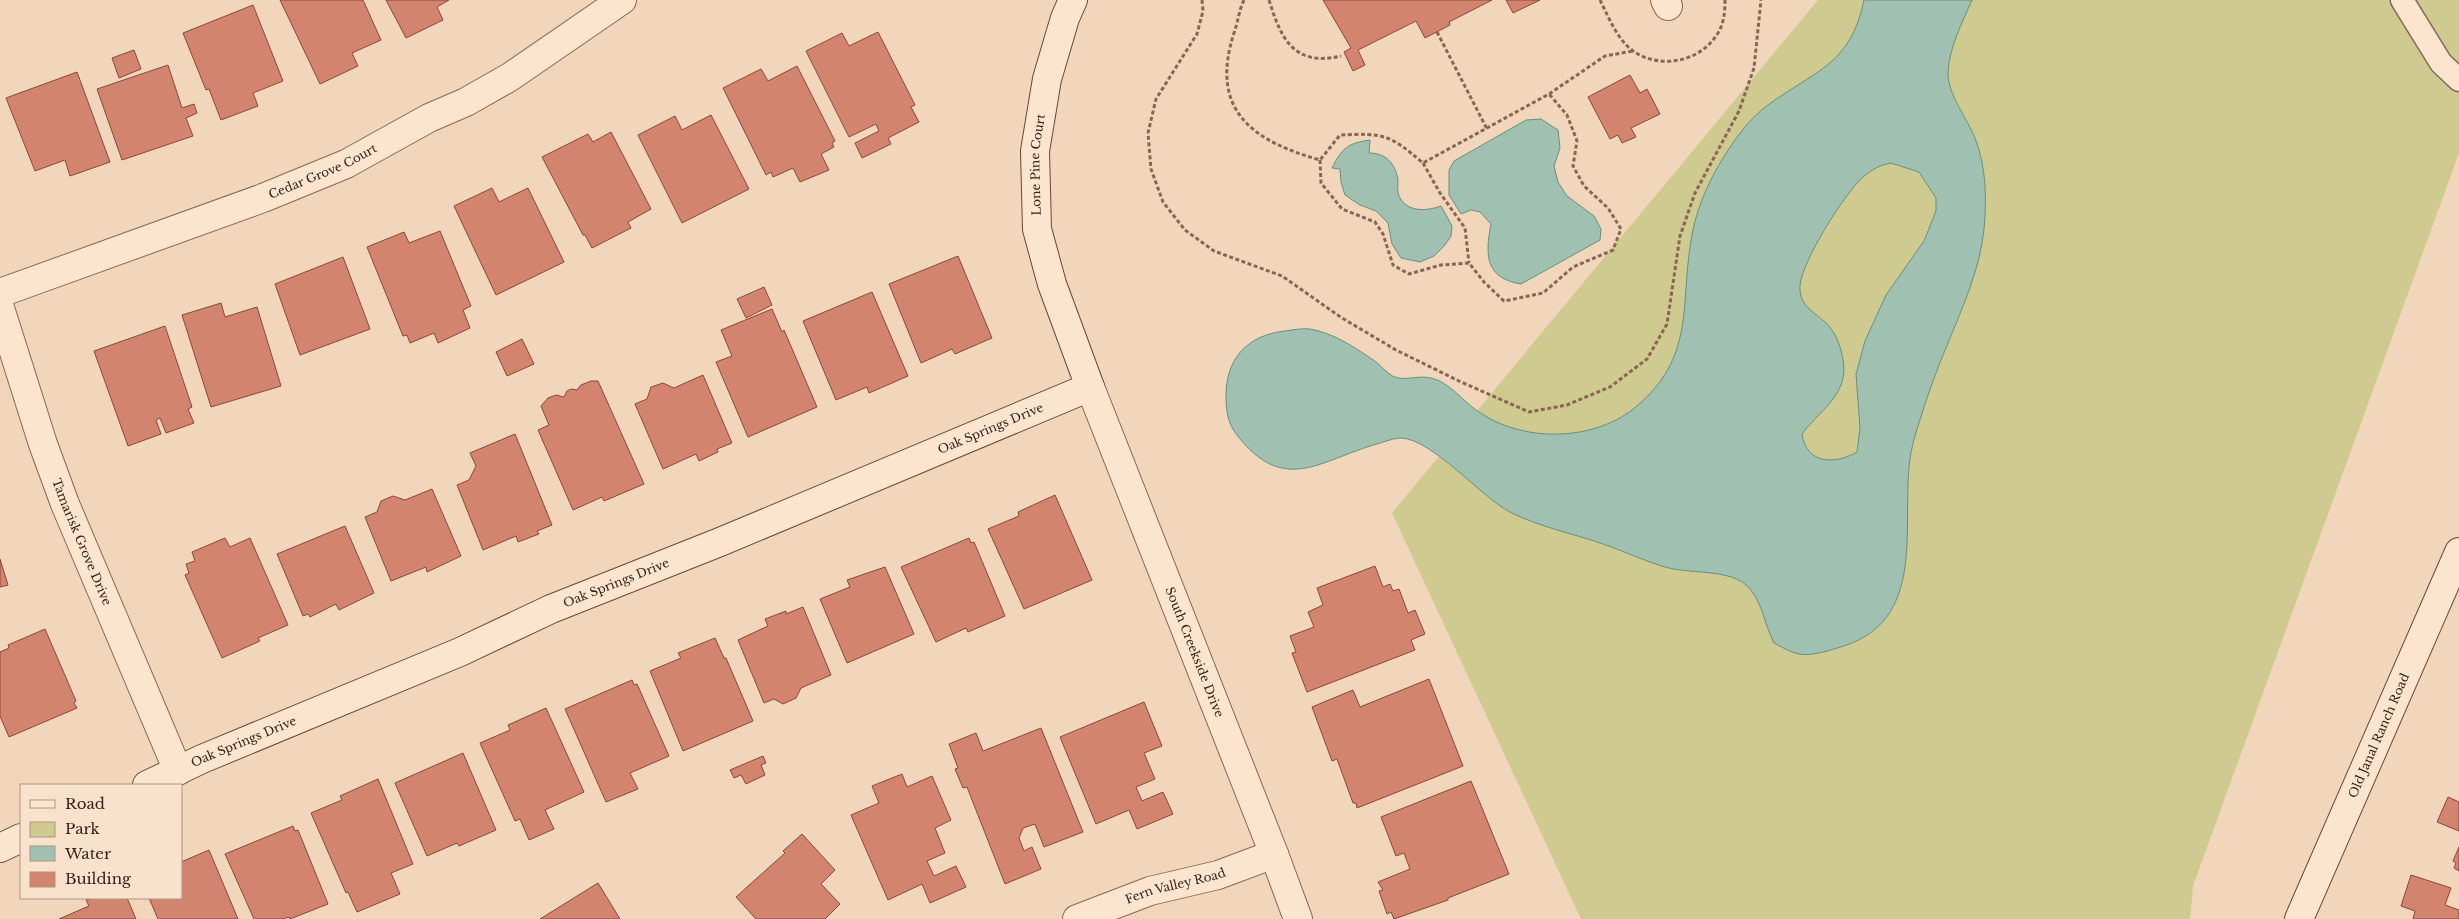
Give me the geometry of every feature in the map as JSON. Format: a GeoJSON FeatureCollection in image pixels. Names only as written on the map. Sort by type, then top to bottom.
{"type":"FeatureCollection","features":[{"type":"Feature","properties":{"kind":"street","name":"Cedar Grove Court"},"geometry":{"type":"LineString","coordinates":[[0,293],[263,198],[346,164],[429,118],[466,102],[510,77],[622,0]]}},
{"type":"Feature","properties":{"kind":"street","name":"Lone Pine Court"},"geometry":{"type":"LineString","coordinates":[[1073,0],[1065,18],[1047,79],[1035,151],[1036,229],[1052,284],[1090,387]]}},
{"type":"Feature","properties":{"kind":"street","name":"Tamarisk Grove Drive"},"geometry":{"type":"LineString","coordinates":[[0,308],[43,444],[65,504],[178,771]]}},
{"type":"Feature","properties":{"kind":"street","name":"Oak Springs Drive"},"geometry":{"type":"LineString","coordinates":[[149,784],[202,759],[460,652],[551,609],[720,542],[1090,387]]}},
{"type":"Feature","properties":{"kind":"street","name":"South Creekside Drive"},"geometry":{"type":"LineString","coordinates":[[1090,387],[1298,919]]}},
{"type":"Feature","properties":{"kind":"street","name":"Old Janal Ranch Road"},"geometry":{"type":"LineString","coordinates":[[2299,919],[2459,552]]}},
{"type":"Feature","properties":{"kind":"street"},"geometry":{"type":"LineString","coordinates":[[0,848],[20,838]]}},
{"type":"Feature","properties":{"kind":"street","name":"Fern Valley Road"},"geometry":{"type":"LineString","coordinates":[[1076,919],[1150,891],[1218,875],[1274,854]]}},
{"type":"Feature","properties":{"kind":"lane"},"geometry":{"type":"LineString","coordinates":[[2402,0],[2441,63],[2459,80]]}},
{"type":"Feature","properties":{"kind":"path"},"geometry":{"type":"LineString","coordinates":[[1202,0],[1203,11],[1198,34],[1156,99],[1148,133],[1151,169],[1163,202],[1185,230],[1214,251],[1282,276],[1342,318],[1396,350],[1529,412],[1567,405],[1610,387],[1647,359],[1667,324],[1674,288],[1680,236],[1695,193],[1739,111],[1754,68],[1761,0]]}},
{"type":"Feature","properties":{"kind":"path"},"geometry":{"type":"LineString","coordinates":[[1244,0],[1230,45],[1226,69],[1230,94],[1241,117],[1258,135],[1280,147],[1320,160]]}},
{"type":"Feature","properties":{"kind":"path"},"geometry":{"type":"LineString","coordinates":[[1268,0],[1277,26],[1285,40],[1296,51],[1310,58],[1326,60],[1341,56]]}},
{"type":"Feature","properties":{"kind":"path"},"geometry":{"type":"LineString","coordinates":[[1600,0],[1620,38],[1634,51],[1651,60],[1670,62],[1688,58],[1705,48],[1718,34],[1725,16],[1725,0]]}},
{"type":"Feature","properties":{"kind":"path"},"geometry":{"type":"LineString","coordinates":[[1437,32],[1487,129]]}},
{"type":"Feature","properties":{"kind":"path"},"geometry":{"type":"LineString","coordinates":[[1423,163],[1549,94],[1605,56],[1634,51]]}},
{"type":"Feature","properties":{"kind":"path"},"geometry":{"type":"LineString","coordinates":[[1469,263],[1441,265],[1408,274],[1393,265],[1383,234],[1375,222],[1342,209],[1321,183],[1320,160],[1340,134],[1373,134],[1397,141],[1423,163],[1440,193],[1465,228],[1469,263],[1484,282],[1504,301],[1543,292],[1573,267],[1613,250],[1622,229],[1608,208],[1584,186],[1573,166],[1577,141],[1566,115],[1549,94]]}},
{"type":"Feature","properties":{"kind":"green space"},"geometry":{"type":"Polygon","coordinates":[[[1818,0],[2459,0],[2459,153],[2193,886],[2190,919],[1581,919],[1392,513],[1818,0]]]}},
{"type":"Feature","properties":{"kind":"water"},"geometry":{"type":"Polygon","coordinates":[[[1864,0],[1972,0],[1953,45],[1948,73],[1954,98],[1972,130],[1979,149],[1985,194],[1984,229],[1975,273],[1932,383],[1912,446],[1909,468],[1907,546],[1904,572],[1898,595],[1887,616],[1870,634],[1844,646],[1820,653],[1807,655],[1790,651],[1774,643],[1755,596],[1745,584],[1737,579],[1717,574],[1665,567],[1521,517],[1498,504],[1441,458],[1413,441],[1401,438],[1395,439],[1320,464],[1287,469],[1271,464],[1254,454],[1234,431],[1226,407],[1227,383],[1230,371],[1241,351],[1260,338],[1272,333],[1304,329],[1319,331],[1344,342],[1376,362],[1395,377],[1423,377],[1436,380],[1448,386],[1482,414],[1519,430],[1561,434],[1582,432],[1620,418],[1637,406],[1655,388],[1668,370],[1676,351],[1684,312],[1692,235],[1702,199],[1718,166],[1739,134],[1755,116],[1785,93],[1815,74],[1840,53],[1850,39],[1858,22],[1864,0]],[[1891,163],[1870,171],[1864,176],[1846,197],[1824,231],[1801,280],[1800,291],[1803,302],[1830,327],[1839,343],[1844,368],[1843,379],[1835,396],[1802,434],[1809,451],[1823,459],[1840,459],[1857,452],[1860,428],[1856,374],[1865,341],[1886,295],[1924,241],[1936,211],[1936,198],[1919,172],[1891,163]]]}},
{"type":"Feature","properties":{"kind":"water"},"geometry":{"type":"Polygon","coordinates":[[[1541,119],[1558,130],[1560,148],[1554,166],[1558,182],[1567,196],[1594,216],[1601,229],[1600,240],[1521,284],[1509,281],[1494,271],[1488,255],[1491,224],[1480,212],[1471,210],[1461,214],[1449,195],[1449,170],[1454,161],[1526,120],[1541,119]]]}},
{"type":"Feature","properties":{"kind":"water"},"geometry":{"type":"Polygon","coordinates":[[[1370,140],[1369,153],[1385,157],[1395,169],[1398,180],[1398,194],[1403,202],[1412,208],[1424,210],[1441,206],[1452,226],[1451,236],[1434,256],[1420,262],[1401,258],[1392,244],[1388,223],[1376,211],[1360,205],[1345,195],[1340,169],[1332,168],[1346,148],[1356,143],[1370,140]]]}},
{"type":"Feature","properties":{"kind":"building"},"geometry":{"type":"Polygon","coordinates":[[[280,0],[363,0],[381,40],[352,53],[358,66],[320,84],[280,0]]]}},
{"type":"Feature","properties":{"kind":"building"},"geometry":{"type":"Polygon","coordinates":[[[386,0],[449,0],[437,7],[443,20],[406,38],[386,0]]]}},
{"type":"Feature","properties":{"kind":"building"},"geometry":{"type":"Polygon","coordinates":[[[1323,0],[1492,0],[1449,22],[1450,25],[1425,38],[1416,21],[1358,50],[1365,65],[1353,71],[1344,52],[1351,48],[1323,0]]]}},
{"type":"Feature","properties":{"kind":"building"},"geometry":{"type":"Polygon","coordinates":[[[1506,0],[1540,0],[1513,13],[1506,0]]]}},
{"type":"Feature","properties":{"kind":"building"},"geometry":{"type":"Polygon","coordinates":[[[253,5],[283,81],[253,93],[258,106],[221,120],[209,89],[206,90],[183,33],[253,5]]]}},
{"type":"Feature","properties":{"kind":"building"},"geometry":{"type":"Polygon","coordinates":[[[878,32],[915,105],[911,107],[919,122],[888,138],[891,144],[862,158],[855,143],[879,131],[876,124],[849,137],[806,51],[842,33],[849,46],[878,32]]]}},
{"type":"Feature","properties":{"kind":"building"},"geometry":{"type":"Polygon","coordinates":[[[134,50],[141,69],[119,78],[112,58],[134,50]]]}},
{"type":"Feature","properties":{"kind":"building"},"geometry":{"type":"Polygon","coordinates":[[[168,65],[182,108],[194,104],[197,113],[186,118],[193,136],[122,160],[97,89],[168,65]]]}},
{"type":"Feature","properties":{"kind":"building"},"geometry":{"type":"Polygon","coordinates":[[[797,66],[835,141],[832,143],[834,147],[821,154],[829,170],[800,182],[793,168],[773,177],[771,172],[766,175],[723,88],[761,69],[768,81],[797,66]]]}},
{"type":"Feature","properties":{"kind":"building"},"geometry":{"type":"Polygon","coordinates":[[[77,72],[110,162],[70,176],[65,160],[35,171],[6,98],[77,72]]]}},
{"type":"Feature","properties":{"kind":"building"},"geometry":{"type":"Polygon","coordinates":[[[1630,75],[1640,93],[1647,89],[1660,114],[1631,128],[1636,137],[1622,143],[1618,135],[1610,139],[1588,97],[1630,75]]]}},
{"type":"Feature","properties":{"kind":"building"},"geometry":{"type":"Polygon","coordinates":[[[711,115],[749,189],[682,223],[638,135],[675,116],[682,130],[711,115]]]}},
{"type":"Feature","properties":{"kind":"building"},"geometry":{"type":"Polygon","coordinates":[[[611,132],[651,209],[628,222],[631,228],[592,248],[585,235],[583,235],[542,157],[588,134],[593,142],[611,132]]]}},
{"type":"Feature","properties":{"kind":"building"},"geometry":{"type":"Polygon","coordinates":[[[492,188],[499,202],[528,188],[564,262],[496,295],[454,206],[492,188]]]}},
{"type":"Feature","properties":{"kind":"building"},"geometry":{"type":"Polygon","coordinates":[[[440,231],[471,306],[463,310],[470,328],[438,343],[434,333],[410,343],[407,335],[403,336],[367,247],[404,232],[409,243],[440,231]]]}},
{"type":"Feature","properties":{"kind":"building"},"geometry":{"type":"Polygon","coordinates":[[[958,256],[992,338],[955,354],[952,349],[921,363],[889,284],[958,256]]]}},
{"type":"Feature","properties":{"kind":"building"},"geometry":{"type":"Polygon","coordinates":[[[343,257],[370,329],[300,355],[275,284],[343,257]]]}},
{"type":"Feature","properties":{"kind":"building"},"geometry":{"type":"Polygon","coordinates":[[[764,287],[772,305],[746,318],[737,299],[764,287]]]}},
{"type":"Feature","properties":{"kind":"building"},"geometry":{"type":"Polygon","coordinates":[[[872,292],[908,376],[869,393],[867,387],[836,400],[803,321],[872,292]]]}},
{"type":"Feature","properties":{"kind":"building"},"geometry":{"type":"Polygon","coordinates":[[[221,303],[225,317],[257,307],[281,386],[211,407],[182,315],[221,303]]]}},
{"type":"Feature","properties":{"kind":"building"},"geometry":{"type":"Polygon","coordinates":[[[772,309],[782,332],[784,330],[817,407],[748,437],[716,362],[732,356],[721,330],[772,309]]]}},
{"type":"Feature","properties":{"kind":"building"},"geometry":{"type":"Polygon","coordinates":[[[165,326],[192,407],[188,409],[194,423],[166,433],[160,418],[156,420],[161,434],[128,446],[94,351],[165,326]]]}},
{"type":"Feature","properties":{"kind":"building"},"geometry":{"type":"Polygon","coordinates":[[[522,339],[534,364],[507,376],[496,352],[522,339]]]}},
{"type":"Feature","properties":{"kind":"building"},"geometry":{"type":"Polygon","coordinates":[[[703,375],[732,443],[717,449],[718,452],[699,461],[696,454],[663,469],[635,404],[647,399],[651,387],[663,383],[674,388],[703,375]]]}},
{"type":"Feature","properties":{"kind":"building"},"geometry":{"type":"Polygon","coordinates":[[[591,381],[598,381],[644,484],[604,501],[602,497],[573,510],[538,430],[549,425],[541,406],[548,398],[556,395],[564,397],[567,391],[571,389],[577,390],[581,385],[591,381]]]}},
{"type":"Feature","properties":{"kind":"building"},"geometry":{"type":"Polygon","coordinates":[[[515,434],[552,525],[537,531],[539,534],[518,542],[516,536],[483,550],[457,485],[469,480],[476,466],[470,453],[515,434]]]}},
{"type":"Feature","properties":{"kind":"building"},"geometry":{"type":"Polygon","coordinates":[[[432,489],[461,556],[427,572],[426,567],[391,581],[365,517],[377,512],[381,501],[393,496],[405,500],[432,489]]]}},
{"type":"Feature","properties":{"kind":"building"},"geometry":{"type":"Polygon","coordinates":[[[1055,495],[1092,580],[1024,609],[988,529],[1019,516],[1018,512],[1055,495]]]}},
{"type":"Feature","properties":{"kind":"building"},"geometry":{"type":"Polygon","coordinates":[[[345,526],[374,593],[339,610],[336,604],[310,617],[308,614],[303,616],[277,554],[345,526]]]}},
{"type":"Feature","properties":{"kind":"building"},"geometry":{"type":"Polygon","coordinates":[[[225,538],[230,547],[250,538],[288,625],[258,638],[260,641],[222,658],[185,575],[189,573],[186,564],[195,561],[192,552],[225,538]]]}},
{"type":"Feature","properties":{"kind":"building"},"geometry":{"type":"Polygon","coordinates":[[[969,538],[971,543],[974,542],[1005,616],[968,632],[966,628],[936,642],[901,567],[969,538]]]}},
{"type":"Feature","properties":{"kind":"building"},"geometry":{"type":"Polygon","coordinates":[[[0,559],[8,585],[0,587],[0,559]]]}},
{"type":"Feature","properties":{"kind":"building"},"geometry":{"type":"Polygon","coordinates":[[[1375,566],[1383,587],[1390,584],[1393,591],[1399,589],[1408,613],[1415,610],[1425,634],[1411,640],[1415,650],[1307,692],[1292,653],[1296,652],[1290,636],[1314,627],[1308,612],[1323,605],[1317,588],[1375,566]]]}},
{"type":"Feature","properties":{"kind":"building"},"geometry":{"type":"Polygon","coordinates":[[[885,567],[914,634],[847,663],[820,599],[850,587],[847,580],[885,567]]]}},
{"type":"Feature","properties":{"kind":"building"},"geometry":{"type":"Polygon","coordinates":[[[803,607],[831,675],[801,688],[796,698],[783,704],[774,699],[764,703],[738,640],[768,626],[765,619],[786,611],[786,614],[803,607]]]}},
{"type":"Feature","properties":{"kind":"building"},"geometry":{"type":"Polygon","coordinates":[[[45,629],[76,701],[74,703],[77,708],[9,737],[0,716],[0,652],[9,648],[8,645],[45,629]]]}},
{"type":"Feature","properties":{"kind":"building"},"geometry":{"type":"Polygon","coordinates":[[[715,638],[724,658],[726,658],[753,721],[683,751],[650,671],[681,658],[678,653],[715,638]]]}},
{"type":"Feature","properties":{"kind":"building"},"geometry":{"type":"Polygon","coordinates":[[[1429,679],[1463,766],[1357,808],[1356,803],[1353,803],[1337,759],[1332,761],[1312,707],[1353,690],[1360,707],[1429,679]]]}},
{"type":"Feature","properties":{"kind":"building"},"geometry":{"type":"Polygon","coordinates":[[[632,680],[634,685],[637,684],[669,756],[630,773],[638,789],[606,802],[565,709],[632,680]]]}},
{"type":"Feature","properties":{"kind":"building"},"geometry":{"type":"Polygon","coordinates":[[[1144,702],[1162,746],[1144,753],[1155,779],[1136,787],[1142,801],[1163,792],[1173,814],[1137,829],[1129,810],[1096,824],[1060,737],[1144,702]]]}},
{"type":"Feature","properties":{"kind":"building"},"geometry":{"type":"Polygon","coordinates":[[[546,708],[584,792],[545,810],[554,829],[529,840],[520,819],[515,821],[480,743],[510,730],[508,725],[546,708]]]}},
{"type":"Feature","properties":{"kind":"building"},"geometry":{"type":"Polygon","coordinates":[[[1041,728],[1083,832],[1044,847],[1035,824],[1023,828],[1019,838],[1024,851],[1032,847],[1041,869],[1005,884],[967,787],[963,788],[955,769],[958,768],[949,744],[976,733],[983,751],[1041,728]]]}},
{"type":"Feature","properties":{"kind":"building"},"geometry":{"type":"Polygon","coordinates":[[[463,753],[496,830],[459,846],[457,843],[427,856],[395,783],[463,753]]]}},
{"type":"Feature","properties":{"kind":"building"},"geometry":{"type":"Polygon","coordinates":[[[763,756],[766,763],[761,765],[765,775],[746,784],[741,775],[734,778],[730,770],[763,756]]]}},
{"type":"Feature","properties":{"kind":"building"},"geometry":{"type":"Polygon","coordinates":[[[902,774],[907,787],[932,776],[951,820],[935,828],[945,853],[927,861],[934,876],[956,866],[966,887],[930,903],[922,884],[888,900],[851,815],[879,803],[872,786],[902,774]]]}},
{"type":"Feature","properties":{"kind":"building"},"geometry":{"type":"Polygon","coordinates":[[[378,779],[413,864],[391,873],[400,894],[357,912],[348,892],[346,893],[311,813],[342,800],[340,796],[378,779]]]}},
{"type":"Feature","properties":{"kind":"building"},"geometry":{"type":"Polygon","coordinates":[[[1471,781],[1509,874],[1448,898],[1448,900],[1394,919],[1391,912],[1387,914],[1379,891],[1383,890],[1378,882],[1410,869],[1404,853],[1396,856],[1381,817],[1471,781]]]}},
{"type":"Feature","properties":{"kind":"building"},"geometry":{"type":"Polygon","coordinates":[[[2448,797],[2459,802],[2459,831],[2437,822],[2448,797]]]}},
{"type":"Feature","properties":{"kind":"building"},"geometry":{"type":"Polygon","coordinates":[[[293,826],[295,831],[298,830],[328,904],[290,919],[289,917],[283,919],[254,919],[225,854],[293,826]]]}},
{"type":"Feature","properties":{"kind":"building"},"geometry":{"type":"Polygon","coordinates":[[[802,834],[835,870],[821,884],[840,904],[825,919],[756,919],[736,897],[785,853],[783,851],[802,834]]]}},
{"type":"Feature","properties":{"kind":"building"},"geometry":{"type":"Polygon","coordinates":[[[2459,847],[2459,871],[2454,868],[2456,863],[2453,861],[2459,847]]]}},
{"type":"Feature","properties":{"kind":"building"},"geometry":{"type":"Polygon","coordinates":[[[209,850],[238,919],[158,919],[149,899],[182,899],[182,862],[209,850]]]}},
{"type":"Feature","properties":{"kind":"building"},"geometry":{"type":"Polygon","coordinates":[[[2411,875],[2451,888],[2445,905],[2459,910],[2459,919],[2413,919],[2415,911],[2401,906],[2411,875]]]}},
{"type":"Feature","properties":{"kind":"building"},"geometry":{"type":"Polygon","coordinates":[[[598,883],[620,919],[540,919],[598,883]]]}},
{"type":"Feature","properties":{"kind":"building"},"geometry":{"type":"Polygon","coordinates":[[[127,899],[136,919],[59,919],[89,906],[86,900],[127,899]]]}}]}
